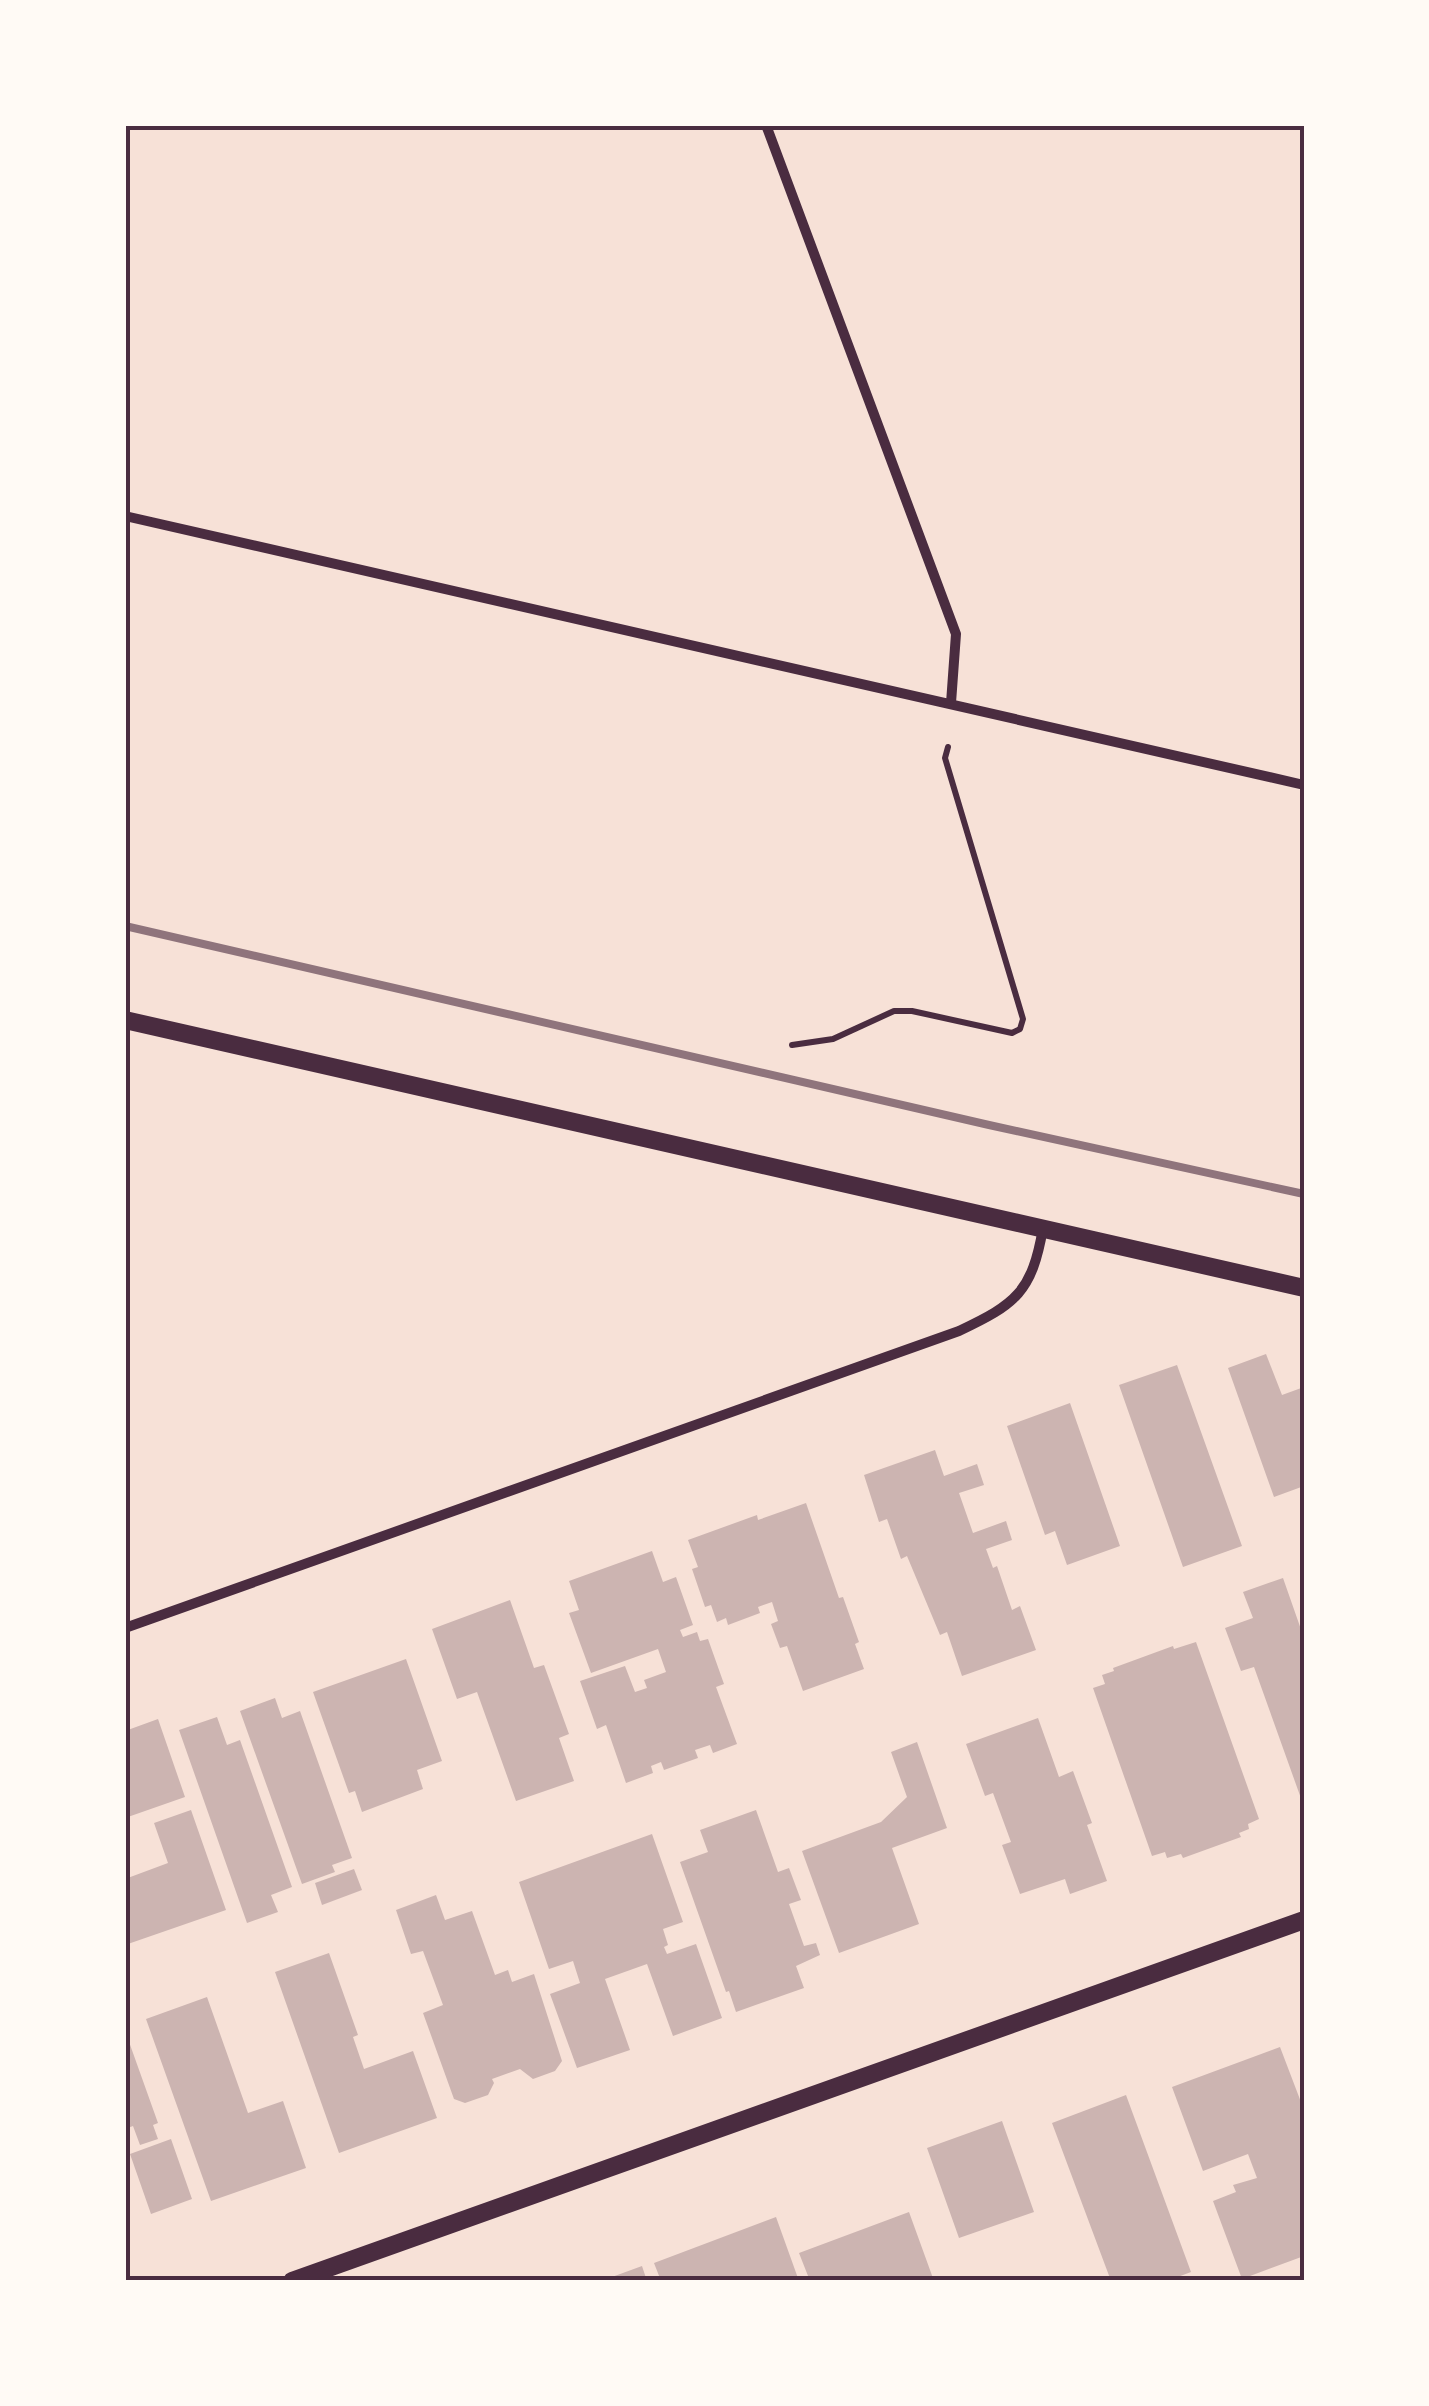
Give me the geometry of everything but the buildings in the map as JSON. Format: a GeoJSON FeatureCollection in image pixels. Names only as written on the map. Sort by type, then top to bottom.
{"type":"FeatureCollection","features":[{"type":"Feature","properties":{"kind":"street"},"geometry":{"type":"LineString","coordinates":[[766,125],[956,634],[957,664],[951,703]]}},
{"type":"Feature","properties":{"kind":"street"},"geometry":{"type":"LineString","coordinates":[[125,516],[1304,786]]}},
{"type":"Feature","properties":{"kind":"street"},"geometry":{"type":"LineString","coordinates":[[125,1020],[1304,1288]]}},
{"type":"Feature","properties":{"kind":"street"},"geometry":{"type":"LineString","coordinates":[[125,1628],[959,1331],[996,1314],[1018,1296],[1037,1263],[1043,1228]]}},
{"type":"Feature","properties":{"kind":"street"},"geometry":{"type":"LineString","coordinates":[[292,2281],[1304,1920]]}},
{"type":"Feature","properties":{"kind":"path"},"geometry":{"type":"LineString","coordinates":[[792,1044],[833,1038],[894,1010],[1012,1033],[1020,1029],[1023,1019],[946,758],[948,747]]}},
{"type":"Feature","properties":{"kind":"railway"},"geometry":{"type":"LineString","coordinates":[[125,926],[1304,1194]]}}]}
